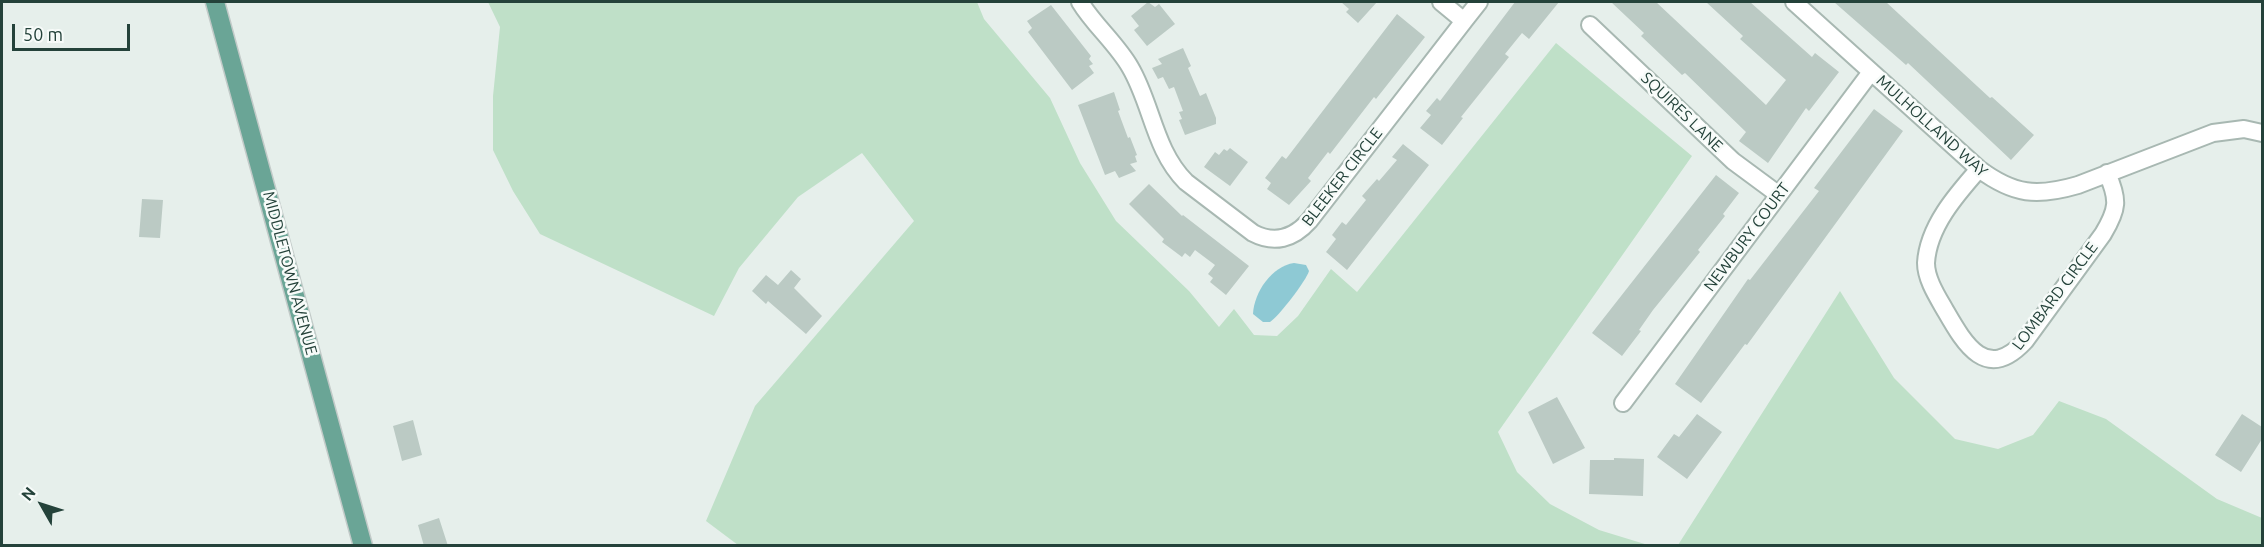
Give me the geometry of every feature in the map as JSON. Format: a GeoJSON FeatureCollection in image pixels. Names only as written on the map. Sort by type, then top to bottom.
{"type":"FeatureCollection","features":[{"type":"Feature","properties":{"kind":"main road","name":"MIDDLETOWN AVENUE"},"geometry":{"type":"LineString","coordinates":[[215,2],[363,546]]}},
{"type":"Feature","properties":{"kind":"street","name":"BLEEKER CIRCLE"},"geometry":{"type":"LineString","coordinates":[[1080,2],[1129,65],[1137,79],[1157,136],[1176,172],[1185,182],[1252,232],[1276,239],[1295,234],[1310,221],[1479,2]]}},
{"type":"Feature","properties":{"kind":"street"},"geometry":{"type":"LineString","coordinates":[[1441,2],[1464,21]]}},
{"type":"Feature","properties":{"kind":"street","name":"MULHOLLAND WAY"},"geometry":{"type":"LineString","coordinates":[[1794,2],[1979,169],[2011,189],[2042,193],[2079,185],[2213,133],[2244,129],[2262,133]]}},
{"type":"Feature","properties":{"kind":"street","name":"SQUIRES LANE"},"geometry":{"type":"LineString","coordinates":[[1590,25],[1733,161],[1779,195]]}},
{"type":"Feature","properties":{"kind":"street","name":"NEWBURY COURT"},"geometry":{"type":"LineString","coordinates":[[1623,403],[1871,72]]}},
{"type":"Feature","properties":{"kind":"street","name":"LOMBARD CIRCLE"},"geometry":{"type":"LineString","coordinates":[[1979,169],[1966,184],[1933,233],[1926,266],[1930,282],[1966,346],[1980,356],[1989,358],[2008,356],[2025,341],[2103,234],[2110,222],[2116,203],[2107,173]]}},
{"type":"Feature","properties":{"kind":"green space"},"geometry":{"type":"Polygon","coordinates":[[[488,2],[977,2],[984,19],[1050,98],[1080,163],[1116,221],[1189,291],[1219,327],[1234,309],[1254,335],[1277,336],[1298,316],[1331,269],[1357,292],[1556,43],[1692,156],[1498,432],[1517,472],[1550,504],[1599,530],[1648,545],[738,545],[706,521],[755,406],[914,221],[862,153],[798,197],[739,268],[714,316],[540,234],[513,191],[493,150],[493,96],[500,27],[488,2]]]}},
{"type":"Feature","properties":{"kind":"green space"},"geometry":{"type":"Polygon","coordinates":[[[1840,291],[1894,378],[1955,439],[1998,449],[2033,435],[2059,401],[2106,419],[2217,499],[2262,518],[2262,545],[1678,545],[1840,291]]]}},
{"type":"Feature","properties":{"kind":"water"},"geometry":{"type":"Polygon","coordinates":[[[1294,263],[1306,265],[1309,271],[1307,276],[1279,313],[1270,322],[1263,322],[1253,314],[1261,289],[1278,269],[1294,263]]]}},
{"type":"Feature","properties":{"kind":"building"},"geometry":{"type":"Polygon","coordinates":[[[1148,2],[1155,7],[1159,4],[1175,24],[1147,46],[1134,30],[1139,26],[1131,16],[1148,2]]]}},
{"type":"Feature","properties":{"kind":"building"},"geometry":{"type":"Polygon","coordinates":[[[1341,2],[1377,2],[1358,23],[1346,12],[1349,9],[1341,2]]]}},
{"type":"Feature","properties":{"kind":"building"},"geometry":{"type":"Polygon","coordinates":[[[1515,2],[1559,2],[1529,39],[1522,33],[1505,54],[1509,57],[1461,117],[1463,118],[1442,145],[1420,128],[1431,115],[1426,111],[1437,98],[1440,101],[1515,2]]]}},
{"type":"Feature","properties":{"kind":"building"},"geometry":{"type":"Polygon","coordinates":[[[1611,2],[1656,2],[1766,105],[1786,80],[1740,39],[1743,36],[1706,2],[1750,2],[1812,57],[1815,53],[1839,72],[1809,111],[1806,108],[1768,163],[1739,141],[1746,132],[1685,73],[1682,75],[1641,36],[1644,33],[1611,2]]]}},
{"type":"Feature","properties":{"kind":"building"},"geometry":{"type":"Polygon","coordinates":[[[1834,2],[1886,2],[1990,98],[1992,97],[2034,135],[2011,160],[1908,63],[1906,65],[1834,2]]]}},
{"type":"Feature","properties":{"kind":"building"},"geometry":{"type":"Polygon","coordinates":[[[1051,5],[1091,56],[1089,59],[1093,64],[1089,66],[1094,73],[1072,90],[1028,32],[1032,28],[1027,21],[1051,5]]]}},
{"type":"Feature","properties":{"kind":"building"},"geometry":{"type":"Polygon","coordinates":[[[1397,14],[1425,37],[1330,154],[1328,152],[1308,178],[1311,181],[1289,205],[1267,189],[1271,183],[1265,178],[1282,156],[1286,159],[1397,14]]]}},
{"type":"Feature","properties":{"kind":"building"},"geometry":{"type":"Polygon","coordinates":[[[1183,48],[1191,66],[1188,68],[1200,96],[1206,93],[1216,118],[1216,124],[1185,135],[1179,120],[1182,119],[1179,112],[1183,111],[1174,87],[1169,89],[1163,77],[1158,79],[1152,68],[1162,64],[1158,59],[1183,48]]]}},
{"type":"Feature","properties":{"kind":"building"},"geometry":{"type":"Polygon","coordinates":[[[1114,92],[1120,110],[1118,111],[1137,155],[1135,156],[1137,162],[1130,164],[1136,171],[1119,178],[1115,171],[1105,175],[1078,105],[1114,92]]]}},
{"type":"Feature","properties":{"kind":"building"},"geometry":{"type":"Polygon","coordinates":[[[1874,109],[1903,131],[1747,345],[1745,344],[1701,403],[1675,384],[1748,279],[1750,280],[1819,191],[1814,188],[1874,109]]]}},
{"type":"Feature","properties":{"kind":"building"},"geometry":{"type":"Polygon","coordinates":[[[1403,144],[1429,165],[1347,270],[1326,252],[1336,239],[1332,235],[1342,222],[1346,225],[1366,200],[1362,196],[1397,160],[1392,157],[1403,144]]]}},
{"type":"Feature","properties":{"kind":"building"},"geometry":{"type":"Polygon","coordinates":[[[1230,148],[1248,162],[1230,186],[1204,167],[1215,152],[1219,155],[1224,149],[1227,151],[1230,148]]]}},
{"type":"Feature","properties":{"kind":"building"},"geometry":{"type":"Polygon","coordinates":[[[1716,175],[1739,193],[1723,214],[1725,216],[1698,250],[1700,252],[1653,310],[1622,356],[1592,333],[1716,175]]]}},
{"type":"Feature","properties":{"kind":"building"},"geometry":{"type":"Polygon","coordinates":[[[1149,184],[1182,216],[1249,266],[1226,295],[1210,282],[1213,278],[1208,274],[1215,265],[1195,250],[1190,257],[1185,253],[1182,257],[1162,242],[1164,239],[1129,204],[1149,184]]]}},
{"type":"Feature","properties":{"kind":"building"},"geometry":{"type":"Polygon","coordinates":[[[142,199],[163,200],[160,238],[139,237],[142,199]]]}},
{"type":"Feature","properties":{"kind":"building"},"geometry":{"type":"Polygon","coordinates":[[[791,270],[801,279],[794,288],[822,316],[806,334],[768,301],[766,304],[752,291],[766,275],[778,285],[791,270]]]}},
{"type":"Feature","properties":{"kind":"building"},"geometry":{"type":"Polygon","coordinates":[[[1557,397],[1585,448],[1553,464],[1528,412],[1557,397]]]}},
{"type":"Feature","properties":{"kind":"building"},"geometry":{"type":"Polygon","coordinates":[[[1697,414],[1722,432],[1687,479],[1657,457],[1674,434],[1679,437],[1697,414]]]}},
{"type":"Feature","properties":{"kind":"building"},"geometry":{"type":"Polygon","coordinates":[[[2242,414],[2262,427],[2262,439],[2241,472],[2215,455],[2242,414]]]}},
{"type":"Feature","properties":{"kind":"building"},"geometry":{"type":"Polygon","coordinates":[[[413,420],[422,455],[402,461],[393,426],[413,420]]]}},
{"type":"Feature","properties":{"kind":"building"},"geometry":{"type":"Polygon","coordinates":[[[1614,458],[1644,459],[1643,496],[1589,494],[1590,460],[1614,460],[1614,458]]]}},
{"type":"Feature","properties":{"kind":"building"},"geometry":{"type":"Polygon","coordinates":[[[439,518],[448,546],[424,546],[418,525],[439,518]]]}}]}
